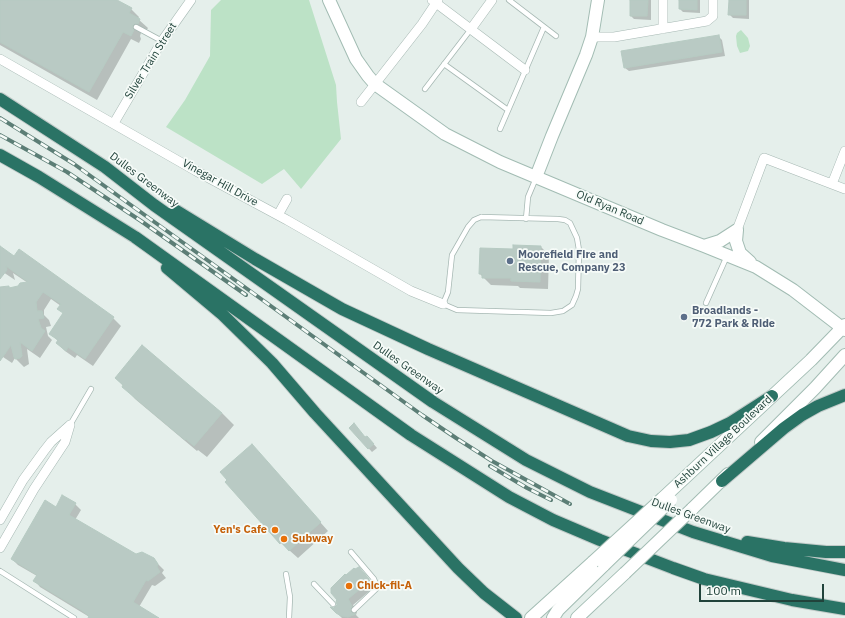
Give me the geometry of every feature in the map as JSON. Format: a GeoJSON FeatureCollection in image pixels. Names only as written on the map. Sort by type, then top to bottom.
{"type":"FeatureCollection","features":[{"type":"Feature","properties":{"kind":"highway","name":"Dulles Greenway"},"geometry":{"type":"LineString","coordinates":[[0,99],[105,167],[154,205],[433,402],[526,460],[559,477],[615,502],[693,532],[772,556],[845,570]]}},
{"type":"Feature","properties":{"kind":"highway"},"geometry":{"type":"LineString","coordinates":[[0,155],[39,177],[135,237],[411,435],[509,497],[553,520],[607,543],[704,579],[792,600],[845,609]]}},
{"type":"Feature","properties":{"kind":"highway"},"geometry":{"type":"LineString","coordinates":[[105,167],[255,260],[342,309],[428,349],[628,436],[651,441],[670,442],[689,440],[730,423],[772,396]]}},
{"type":"Feature","properties":{"kind":"highway"},"geometry":{"type":"LineString","coordinates":[[135,237],[155,258],[223,315],[272,362],[315,413],[458,568],[484,593],[516,618]]}},
{"type":"Feature","properties":{"kind":"highway"},"geometry":{"type":"LineString","coordinates":[[722,481],[784,428],[818,406],[845,395]]}},
{"type":"Feature","properties":{"kind":"highway"},"geometry":{"type":"LineString","coordinates":[[693,532],[784,548],[826,552],[845,552]]}},
{"type":"Feature","properties":{"kind":"street","name":"Silver Train Street"},"geometry":{"type":"LineString","coordinates":[[114,123],[162,41],[191,0]]}},
{"type":"Feature","properties":{"kind":"street","name":"Old Ryan Road"},"geometry":{"type":"LineString","coordinates":[[329,0],[356,59],[375,84],[445,134],[500,162],[662,230],[756,267],[793,290],[844,328]]}},
{"type":"Feature","properties":{"kind":"street"},"geometry":{"type":"LineString","coordinates":[[471,29],[492,0]]}},
{"type":"Feature","properties":{"kind":"street"},"geometry":{"type":"LineString","coordinates":[[536,176],[586,55],[592,37],[598,0]]}},
{"type":"Feature","properties":{"kind":"street"},"geometry":{"type":"LineString","coordinates":[[663,29],[664,0]]}},
{"type":"Feature","properties":{"kind":"street"},"geometry":{"type":"LineString","coordinates":[[592,37],[608,38],[707,21],[713,16],[713,0]]}},
{"type":"Feature","properties":{"kind":"street"},"geometry":{"type":"LineString","coordinates":[[361,102],[422,24],[435,1],[525,70]]}},
{"type":"Feature","properties":{"kind":"street","name":"Vinegar Hill Drive"},"geometry":{"type":"LineString","coordinates":[[0,59],[411,291],[443,304]]}},
{"type":"Feature","properties":{"kind":"street"},"geometry":{"type":"LineString","coordinates":[[832,184],[843,162],[845,151]]}},
{"type":"Feature","properties":{"kind":"street"},"geometry":{"type":"LineString","coordinates":[[756,267],[740,253],[736,241],[737,230],[764,158],[845,188]]}},
{"type":"Feature","properties":{"kind":"street"},"geometry":{"type":"LineString","coordinates":[[278,215],[287,199]]}},
{"type":"Feature","properties":{"kind":"street"},"geometry":{"type":"LineString","coordinates":[[704,246],[720,241],[737,230]]}},
{"type":"Feature","properties":{"kind":"street","name":"Ashburn Village Boulevard"},"geometry":{"type":"LineString","coordinates":[[531,618],[598,563],[667,499],[719,447],[844,328]]}},
{"type":"Feature","properties":{"kind":"street"},"geometry":{"type":"LineString","coordinates":[[577,618],[722,481],[815,388],[845,355]]}},
{"type":"Feature","properties":{"kind":"street"},"geometry":{"type":"LineString","coordinates":[[0,520],[23,480],[44,451],[51,442],[70,425]]}},
{"type":"Feature","properties":{"kind":"street"},"geometry":{"type":"LineString","coordinates":[[0,548],[34,489],[66,442],[70,425]]}},
{"type":"Feature","properties":{"kind":"street"},"geometry":{"type":"LineString","coordinates":[[553,618],[598,563]]}},
{"type":"Feature","properties":{"kind":"lane"},"geometry":{"type":"LineString","coordinates":[[509,0],[556,36]]}},
{"type":"Feature","properties":{"kind":"lane"},"geometry":{"type":"LineString","coordinates":[[136,27],[162,41]]}},
{"type":"Feature","properties":{"kind":"lane"},"geometry":{"type":"LineString","coordinates":[[500,129],[544,27]]}},
{"type":"Feature","properties":{"kind":"lane"},"geometry":{"type":"LineString","coordinates":[[425,89],[471,29]]}},
{"type":"Feature","properties":{"kind":"lane"},"geometry":{"type":"LineString","coordinates":[[444,64],[508,110]]}},
{"type":"Feature","properties":{"kind":"lane"},"geometry":{"type":"LineString","coordinates":[[526,219],[528,197],[536,176]]}},
{"type":"Feature","properties":{"kind":"lane"},"geometry":{"type":"LineString","coordinates":[[482,217],[561,219],[568,221],[574,229],[579,250],[576,296],[572,305],[563,311],[551,313],[457,310],[443,304],[448,292],[452,255],[468,227],[474,220],[482,217]]}},
{"type":"Feature","properties":{"kind":"lane"},"geometry":{"type":"LineString","coordinates":[[706,303],[728,255]]}},
{"type":"Feature","properties":{"kind":"lane"},"geometry":{"type":"LineString","coordinates":[[70,425],[91,389]]}},
{"type":"Feature","properties":{"kind":"lane"},"geometry":{"type":"LineString","coordinates":[[350,552],[374,579],[376,584],[376,589],[354,610]]}},
{"type":"Feature","properties":{"kind":"lane"},"geometry":{"type":"LineString","coordinates":[[0,571],[74,618]]}},
{"type":"Feature","properties":{"kind":"lane"},"geometry":{"type":"LineString","coordinates":[[286,574],[290,597],[289,618]]}},
{"type":"Feature","properties":{"kind":"lane"},"geometry":{"type":"LineString","coordinates":[[314,584],[333,604]]}},
{"type":"Feature","properties":{"kind":"green space"},"geometry":{"type":"Polygon","coordinates":[[[221,0],[309,0],[336,85],[341,139],[301,189],[284,169],[262,184],[166,127],[185,100],[210,56],[211,10],[221,0]]]}},
{"type":"Feature","properties":{"kind":"green space"},"geometry":{"type":"Polygon","coordinates":[[[741,30],[748,38],[750,46],[748,51],[740,53],[737,46],[736,36],[741,30]]]}},
{"type":"Feature","properties":{"kind":"building"},"geometry":{"type":"Polygon","coordinates":[[[0,0],[117,0],[132,8],[129,13],[140,19],[138,24],[133,25],[132,28],[134,30],[131,36],[123,32],[89,92],[0,42],[0,0]]]}},
{"type":"Feature","properties":{"kind":"building"},"geometry":{"type":"Polygon","coordinates":[[[630,0],[648,0],[647,16],[630,16],[630,0]]]}},
{"type":"Feature","properties":{"kind":"building"},"geometry":{"type":"Polygon","coordinates":[[[679,0],[697,0],[697,10],[679,9],[679,0]]]}},
{"type":"Feature","properties":{"kind":"building"},"geometry":{"type":"Polygon","coordinates":[[[729,0],[746,0],[746,15],[728,15],[729,0]]]}},
{"type":"Feature","properties":{"kind":"building"},"geometry":{"type":"Polygon","coordinates":[[[719,35],[722,52],[624,68],[621,51],[719,35]]]}},
{"type":"Feature","properties":{"kind":"building","name":"Moorefield Fire and Rescue, Company 23"},"geometry":{"type":"Polygon","coordinates":[[[513,245],[541,246],[540,282],[511,281],[511,278],[482,278],[482,274],[479,274],[480,248],[513,249],[513,245]]]}},
{"type":"Feature","properties":{"kind":"building"},"geometry":{"type":"Polygon","coordinates":[[[0,246],[14,256],[19,249],[114,317],[85,359],[68,347],[66,351],[56,343],[58,340],[49,334],[63,313],[57,309],[61,304],[43,292],[36,302],[37,311],[42,311],[44,318],[38,319],[41,328],[45,331],[32,351],[20,342],[22,356],[20,358],[15,359],[11,345],[0,361],[0,287],[9,286],[9,288],[18,286],[20,283],[28,282],[6,266],[7,270],[0,279],[0,246]]]}},
{"type":"Feature","properties":{"kind":"building"},"geometry":{"type":"Polygon","coordinates":[[[142,345],[222,413],[194,446],[122,387],[123,385],[115,378],[142,345]]]}},
{"type":"Feature","properties":{"kind":"building"},"geometry":{"type":"Polygon","coordinates":[[[354,423],[365,437],[367,436],[374,444],[368,449],[349,428],[354,423]]]}},
{"type":"Feature","properties":{"kind":"building"},"geometry":{"type":"Polygon","coordinates":[[[252,444],[321,522],[289,551],[281,542],[280,544],[225,482],[227,480],[220,472],[252,444]]]}},
{"type":"Feature","properties":{"kind":"building"},"geometry":{"type":"Polygon","coordinates":[[[62,495],[76,503],[69,515],[136,554],[142,552],[154,558],[158,564],[157,567],[160,572],[148,581],[146,580],[133,602],[159,618],[88,618],[89,616],[81,610],[33,581],[37,575],[11,559],[45,500],[56,507],[62,495]]]}},
{"type":"Feature","properties":{"kind":"building","name":"Chick-fil-A"},"geometry":{"type":"Polygon","coordinates":[[[359,567],[369,579],[367,583],[348,599],[352,606],[350,611],[356,614],[348,617],[341,616],[330,607],[334,608],[337,605],[337,600],[331,593],[331,588],[345,574],[346,575],[354,568],[359,567]]]}},
{"type":"Feature","properties":{"kind":"railway"},"geometry":{"type":"LineString","coordinates":[[0,118],[74,164],[422,415],[492,461],[570,504]]}},
{"type":"Feature","properties":{"kind":"railway"},"geometry":{"type":"LineString","coordinates":[[0,135],[67,172],[141,221],[246,295]]}},
{"type":"Feature","properties":{"kind":"railway"},"geometry":{"type":"LineString","coordinates":[[490,466],[527,488],[551,500]]}},
{"type":"Feature","properties":{"kind":"place","name":"Moorefield Fire and Rescue, Company 23"},"geometry":{"type":"Point","coordinates":[510,261]}},
{"type":"Feature","properties":{"kind":"place","name":"Broadlands - 772 Park & Ride"},"geometry":{"type":"Point","coordinates":[684,317]}},
{"type":"Feature","properties":{"kind":"place","name":"Yen's Cafe"},"geometry":{"type":"Point","coordinates":[275,530]}},
{"type":"Feature","properties":{"kind":"place","name":"Subway"},"geometry":{"type":"Point","coordinates":[284,539]}},
{"type":"Feature","properties":{"kind":"place","name":"Chick-fil-A"},"geometry":{"type":"Point","coordinates":[349,586]}}]}
